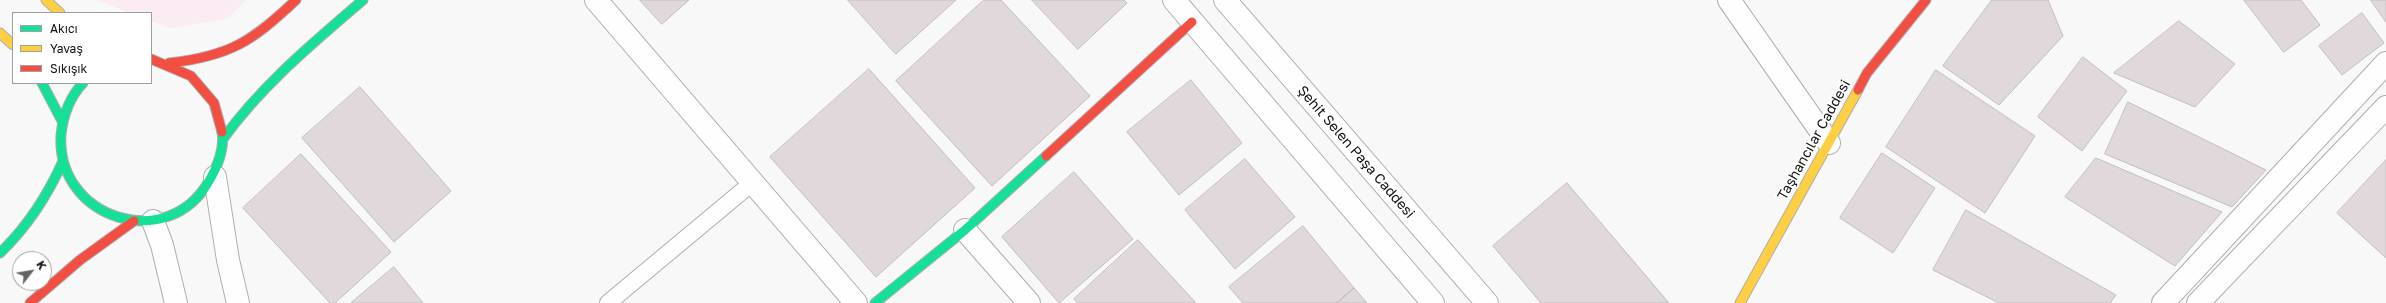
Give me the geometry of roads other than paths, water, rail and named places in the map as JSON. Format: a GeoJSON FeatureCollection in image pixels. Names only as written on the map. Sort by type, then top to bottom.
{"type":"FeatureCollection","features":[{"type":"Feature","properties":{"kind":"main road"},"geometry":{"type":"LineString","coordinates":[[46,0],[59,12]]}},
{"type":"Feature","properties":{"kind":"main road"},"geometry":{"type":"LineString","coordinates":[[169,63],[200,60],[226,52],[254,38],[296,0]]}},
{"type":"Feature","properties":{"kind":"main road"},"geometry":{"type":"LineString","coordinates":[[223,139],[234,122],[263,91],[364,0]]}},
{"type":"Feature","properties":{"kind":"main road","name":"Taşhancılar Caddesi"},"geometry":{"type":"LineString","coordinates":[[1740,303],[1867,73],[1926,0]]}},
{"type":"Feature","properties":{"kind":"main road"},"geometry":{"type":"LineString","coordinates":[[875,303],[965,230],[1192,22]]}},
{"type":"Feature","properties":{"kind":"main road"},"geometry":{"type":"LineString","coordinates":[[0,33],[12,44]]}},
{"type":"Feature","properties":{"kind":"main road"},"geometry":{"type":"LineString","coordinates":[[82,84],[69,103],[62,121],[60,141],[63,161],[70,179],[82,195],[96,208],[114,217],[143,221],[172,216],[190,206],[204,193],[215,177],[222,158],[223,139],[220,119],[213,101],[202,85],[187,72],[169,63],[152,59]]}},
{"type":"Feature","properties":{"kind":"main road"},"geometry":{"type":"LineString","coordinates":[[43,84],[62,121]]}},
{"type":"Feature","properties":{"kind":"main road"},"geometry":{"type":"LineString","coordinates":[[0,253],[33,219],[50,190],[63,161]]}},
{"type":"Feature","properties":{"kind":"main road"},"geometry":{"type":"LineString","coordinates":[[30,303],[80,260],[143,221]]}},
{"type":"Feature","properties":{"kind":"street"},"geometry":{"type":"LineString","coordinates":[[596,0],[856,303]]}},
{"type":"Feature","properties":{"kind":"street"},"geometry":{"type":"LineString","coordinates":[[1174,0],[1433,303]]}},
{"type":"Feature","properties":{"kind":"street","name":"Şehit Selen Paşa Caddesi"},"geometry":{"type":"LineString","coordinates":[[1226,0],[1487,303]]}},
{"type":"Feature","properties":{"kind":"street"},"geometry":{"type":"LineString","coordinates":[[1729,0],[1829,143]]}},
{"type":"Feature","properties":{"kind":"street"},"geometry":{"type":"LineString","coordinates":[[2163,303],[2386,63]]}},
{"type":"Feature","properties":{"kind":"street"},"geometry":{"type":"LineString","coordinates":[[2198,303],[2386,107]]}},
{"type":"Feature","properties":{"kind":"street"},"geometry":{"type":"LineString","coordinates":[[215,177],[228,260],[238,303]]}},
{"type":"Feature","properties":{"kind":"street"},"geometry":{"type":"LineString","coordinates":[[143,221],[162,245],[176,303]]}},
{"type":"Feature","properties":{"kind":"street"},"geometry":{"type":"LineString","coordinates":[[965,230],[1029,303]]}},
{"type":"Feature","properties":{"kind":"lane"},"geometry":{"type":"LineString","coordinates":[[608,303],[752,183]]}}]}
